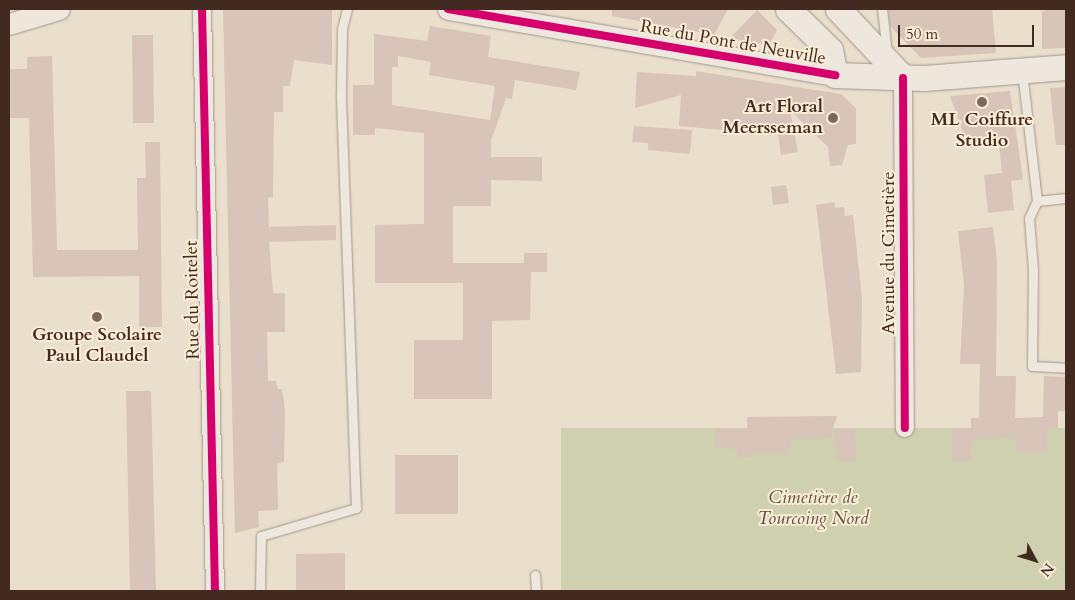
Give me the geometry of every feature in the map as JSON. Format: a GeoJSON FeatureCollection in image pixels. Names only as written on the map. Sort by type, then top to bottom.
{"type":"FeatureCollection","features":[{"type":"Feature","properties":{"kind":"main road"},"geometry":{"type":"LineString","coordinates":[[788,9],[830,50],[835,75]]}},
{"type":"Feature","properties":{"kind":"main road"},"geometry":{"type":"LineString","coordinates":[[838,9],[888,59],[903,78]]}},
{"type":"Feature","properties":{"kind":"main road","name":"Rue du Pont de Neuville"},"geometry":{"type":"LineString","coordinates":[[835,75],[903,78],[1066,68]]}},
{"type":"Feature","properties":{"kind":"street"},"geometry":{"type":"LineString","coordinates":[[9,24],[59,9]]}},
{"type":"Feature","properties":{"kind":"street","name":"Rue du Roitelet"},"geometry":{"type":"LineString","coordinates":[[202,9],[215,591]]}},
{"type":"Feature","properties":{"kind":"street","name":"Rue du Pont de Neuville"},"geometry":{"type":"LineString","coordinates":[[448,9],[835,75]]}},
{"type":"Feature","properties":{"kind":"street","name":"Avenue du Cimetière"},"geometry":{"type":"LineString","coordinates":[[903,78],[905,428]]}},
{"type":"Feature","properties":{"kind":"lane"},"geometry":{"type":"LineString","coordinates":[[260,591],[261,536],[356,508],[341,93],[342,29],[347,9]]}},
{"type":"Feature","properties":{"kind":"lane"},"geometry":{"type":"LineString","coordinates":[[882,9],[888,59]]}},
{"type":"Feature","properties":{"kind":"lane"},"geometry":{"type":"LineString","coordinates":[[1022,71],[1036,201],[1029,218],[1033,270],[1032,366],[1066,368]]}},
{"type":"Feature","properties":{"kind":"lane"},"geometry":{"type":"LineString","coordinates":[[1036,201],[1066,198]]}},
{"type":"Feature","properties":{"kind":"lane"},"geometry":{"type":"LineString","coordinates":[[535,575],[536,591]]}},
{"type":"Feature","properties":{"kind":"green space","name":"Cimetière de Tourcoing Nord"},"geometry":{"type":"Polygon","coordinates":[[[561,428],[1066,428],[1066,591],[561,591],[561,428]]]}},
{"type":"Feature","properties":{"kind":"building"},"geometry":{"type":"Polygon","coordinates":[[[223,9],[332,10],[332,65],[294,60],[290,86],[283,86],[283,112],[274,112],[273,197],[268,198],[269,227],[336,225],[336,240],[269,242],[273,293],[285,293],[285,332],[267,332],[268,381],[276,381],[278,389],[282,389],[285,410],[284,462],[277,463],[278,510],[258,511],[259,527],[235,533],[223,9]]]}},
{"type":"Feature","properties":{"kind":"building"},"geometry":{"type":"Polygon","coordinates":[[[612,9],[728,9],[714,35],[612,16],[612,9]]]}},
{"type":"Feature","properties":{"kind":"building"},"geometry":{"type":"Polygon","coordinates":[[[888,9],[992,9],[996,53],[921,58],[890,26],[888,9]]]}},
{"type":"Feature","properties":{"kind":"building"},"geometry":{"type":"Polygon","coordinates":[[[1048,9],[1066,9],[1066,48],[1042,49],[1042,12],[1048,9]]]}},
{"type":"Feature","properties":{"kind":"building"},"geometry":{"type":"Polygon","coordinates":[[[757,10],[777,30],[769,45],[730,38],[757,10]]]}},
{"type":"Feature","properties":{"kind":"building"},"geometry":{"type":"Polygon","coordinates":[[[430,26],[491,36],[488,57],[580,72],[576,90],[515,80],[512,99],[506,98],[491,141],[491,157],[542,157],[542,181],[491,180],[491,206],[453,206],[453,263],[524,263],[524,253],[547,253],[547,272],[531,272],[530,320],[492,321],[492,399],[414,399],[414,340],[463,340],[463,283],[375,283],[375,225],[424,224],[424,133],[375,128],[375,135],[353,135],[353,85],[374,85],[374,34],[427,41],[430,26]],[[398,56],[398,67],[392,67],[392,105],[490,120],[495,86],[429,75],[431,62],[398,56]]]}},
{"type":"Feature","properties":{"kind":"building"},"geometry":{"type":"Polygon","coordinates":[[[132,35],[153,35],[154,123],[133,123],[132,35]]]}},
{"type":"Feature","properties":{"kind":"building"},"geometry":{"type":"Polygon","coordinates":[[[52,56],[57,250],[138,250],[137,178],[146,178],[145,142],[160,142],[162,327],[139,327],[139,276],[33,277],[29,118],[9,118],[9,69],[27,69],[27,57],[52,56]]]}},
{"type":"Feature","properties":{"kind":"building"},"geometry":{"type":"Polygon","coordinates":[[[696,71],[841,94],[856,108],[856,144],[848,145],[842,165],[830,166],[828,147],[790,110],[798,152],[781,155],[777,127],[771,125],[739,128],[740,133],[721,136],[722,130],[679,126],[681,95],[635,108],[637,72],[696,76],[696,71]]]}},
{"type":"Feature","properties":{"kind":"building"},"geometry":{"type":"Polygon","coordinates":[[[1066,87],[1066,145],[1056,145],[1050,88],[1066,87]]]}},
{"type":"Feature","properties":{"kind":"building"},"geometry":{"type":"Polygon","coordinates":[[[1010,91],[1023,179],[1011,181],[1014,210],[988,213],[984,175],[1002,173],[999,145],[969,148],[950,96],[1010,91]]]}},
{"type":"Feature","properties":{"kind":"building"},"geometry":{"type":"Polygon","coordinates":[[[634,126],[692,130],[690,154],[648,150],[648,143],[632,142],[634,126]]]}},
{"type":"Feature","properties":{"kind":"building"},"geometry":{"type":"Polygon","coordinates":[[[786,185],[789,203],[773,205],[771,187],[786,185]]]}},
{"type":"Feature","properties":{"kind":"building"},"geometry":{"type":"Polygon","coordinates":[[[834,202],[835,208],[844,207],[845,216],[853,215],[862,298],[861,372],[836,374],[816,205],[834,202]]]}},
{"type":"Feature","properties":{"kind":"building"},"geometry":{"type":"Polygon","coordinates":[[[993,227],[997,263],[996,376],[1016,376],[1015,418],[1043,417],[1044,376],[1066,377],[1066,411],[1058,411],[1058,428],[1047,428],[1047,452],[1016,452],[1015,437],[973,438],[970,461],[952,461],[952,428],[971,428],[971,418],[979,418],[980,364],[960,364],[964,285],[958,231],[993,227]]]}},
{"type":"Feature","properties":{"kind":"building"},"geometry":{"type":"Polygon","coordinates":[[[126,391],[151,391],[156,591],[130,591],[126,391]]]}},
{"type":"Feature","properties":{"kind":"building"},"geometry":{"type":"Polygon","coordinates":[[[837,416],[830,438],[790,438],[790,453],[752,452],[752,457],[737,457],[737,449],[715,448],[715,429],[747,429],[747,417],[837,416]]]}},
{"type":"Feature","properties":{"kind":"building"},"geometry":{"type":"Polygon","coordinates":[[[835,429],[855,429],[856,461],[837,461],[835,429]]]}},
{"type":"Feature","properties":{"kind":"building"},"geometry":{"type":"Polygon","coordinates":[[[395,455],[458,455],[458,514],[395,514],[395,455]]]}},
{"type":"Feature","properties":{"kind":"building"},"geometry":{"type":"Polygon","coordinates":[[[345,553],[345,591],[296,591],[296,554],[345,553]]]}},
{"type":"Feature","properties":{"kind":"cycle path"},"geometry":{"type":"LineString","coordinates":[[202,9],[215,591]]}},
{"type":"Feature","properties":{"kind":"cycle path"},"geometry":{"type":"LineString","coordinates":[[448,9],[835,75]]}},
{"type":"Feature","properties":{"kind":"cycle path"},"geometry":{"type":"LineString","coordinates":[[903,78],[905,428]]}},
{"type":"Feature","properties":{"kind":"place","name":"ML Coiffure Studio"},"geometry":{"type":"Point","coordinates":[982,102]}},
{"type":"Feature","properties":{"kind":"place","name":"Art Floral Meersseman"},"geometry":{"type":"Point","coordinates":[833,118]}},
{"type":"Feature","properties":{"kind":"place","name":"Groupe Scolaire Paul Claudel"},"geometry":{"type":"Point","coordinates":[97,317]}}]}
